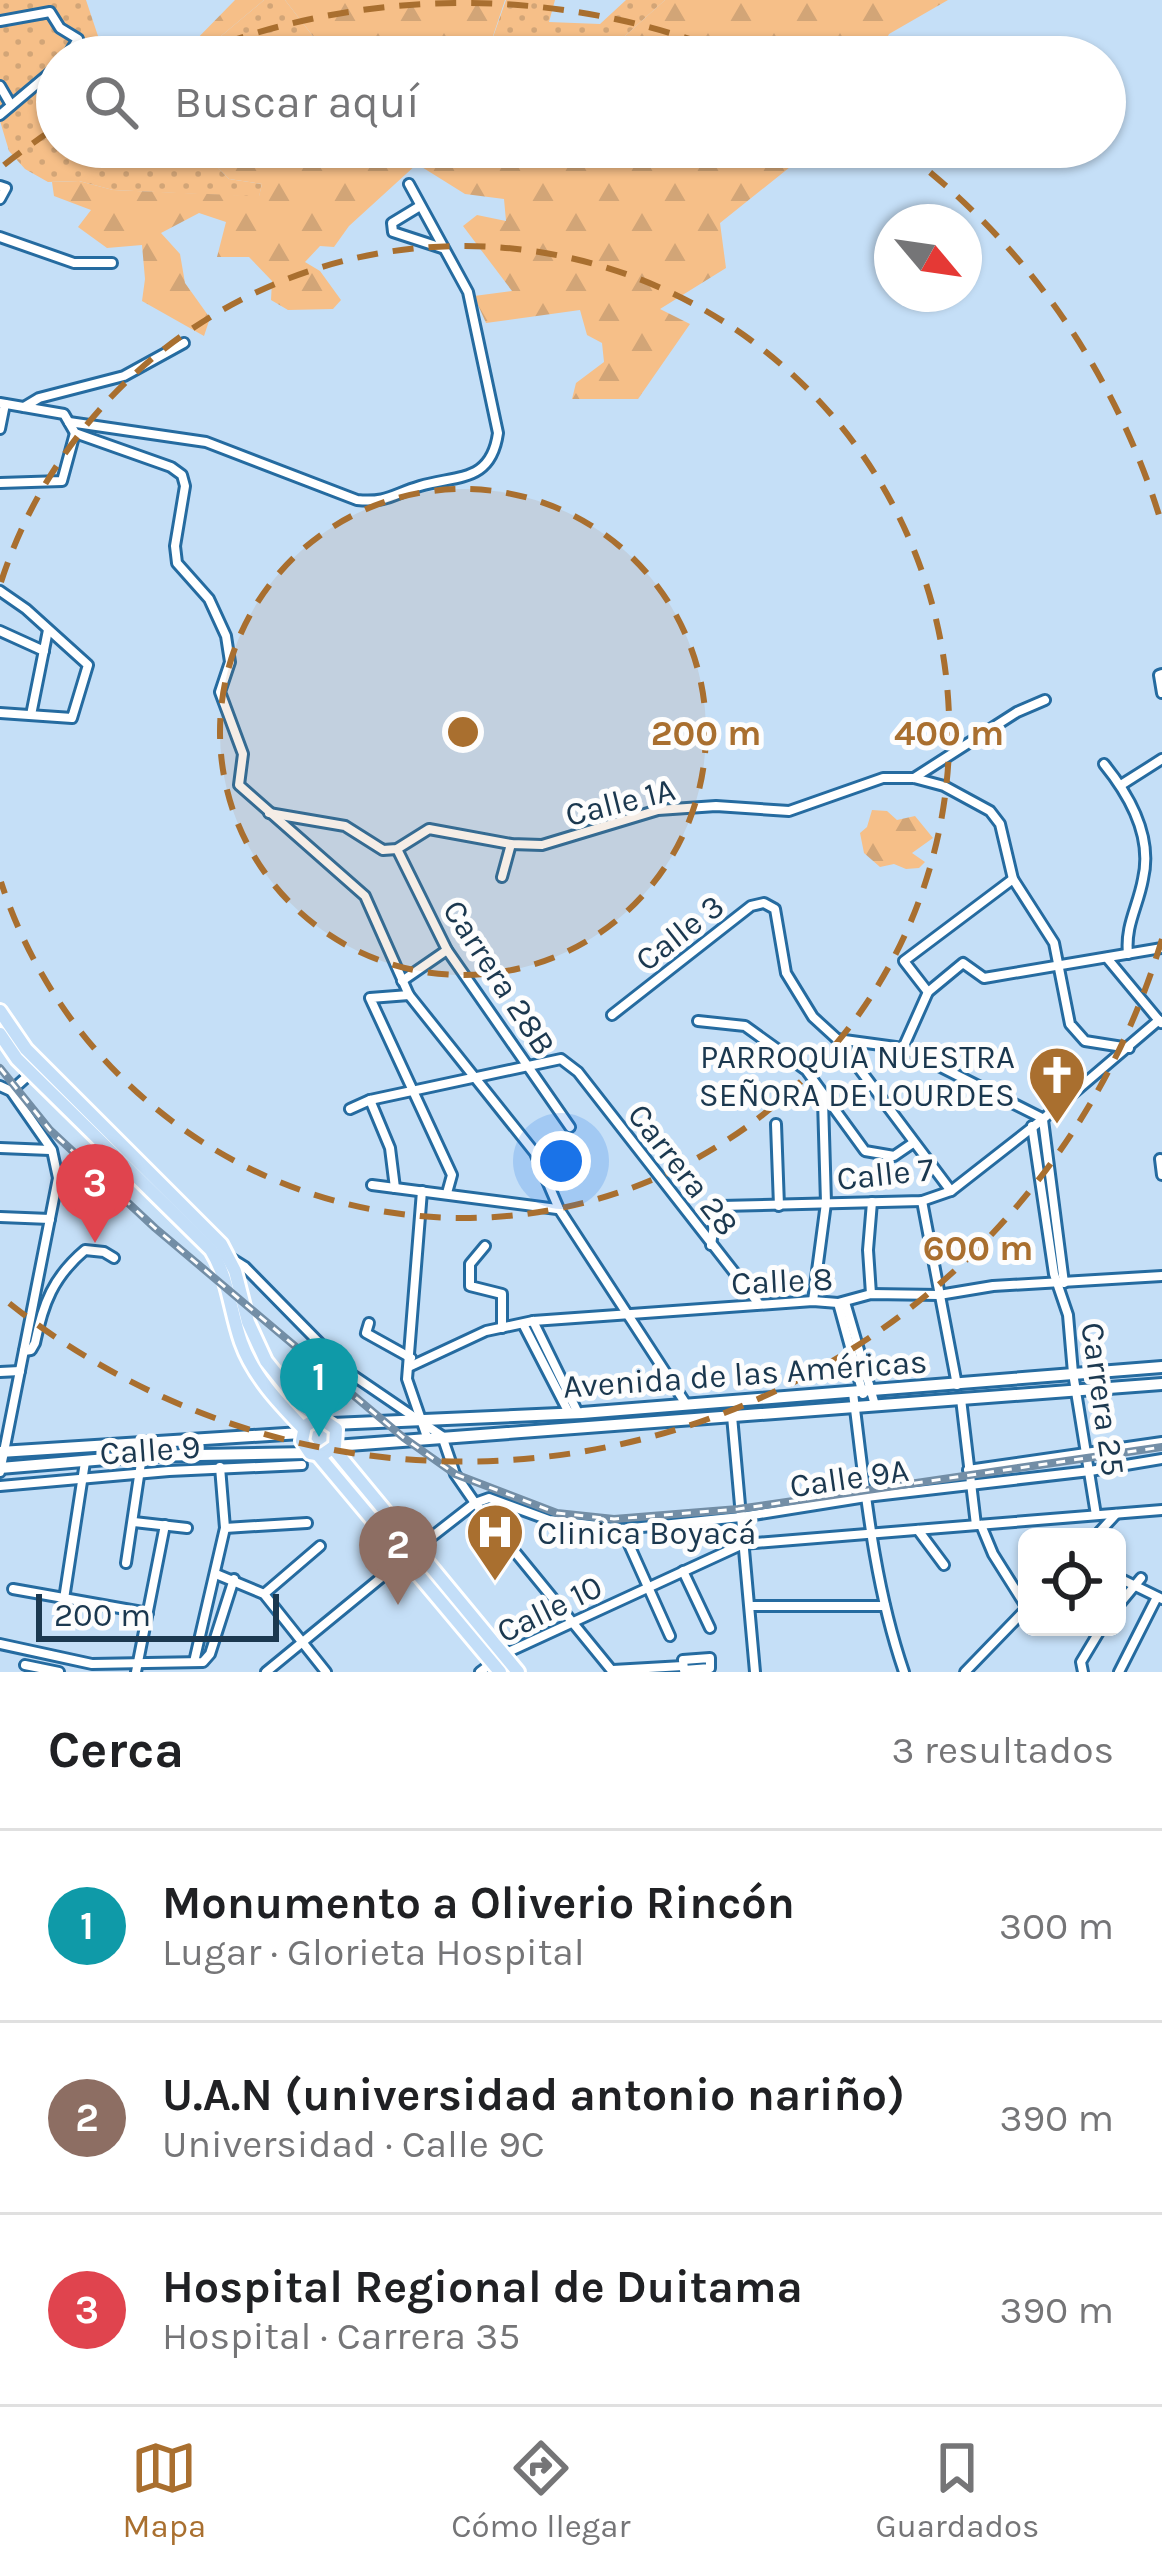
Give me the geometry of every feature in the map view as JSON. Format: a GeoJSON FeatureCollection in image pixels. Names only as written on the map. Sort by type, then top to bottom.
{"type":"FeatureCollection","features":[{"type":"Feature","properties":{"kind":"highway"},"geometry":{"type":"LineString","coordinates":[[0,1011],[26,1049],[213,1234],[229,1257],[248,1322],[266,1361],[291,1395],[317,1419],[332,1424],[337,1432],[334,1447],[411,1553],[499,1663],[518,1672]]}},
{"type":"Feature","properties":{"kind":"highway"},"geometry":{"type":"LineString","coordinates":[[0,1034],[31,1073],[211,1250],[225,1277],[242,1344],[254,1370],[302,1431],[310,1457],[411,1553]]}},
{"type":"Feature","properties":{"kind":"highway"},"geometry":{"type":"LineString","coordinates":[[31,1073],[58,1081]]}},
{"type":"Feature","properties":{"kind":"highway"},"geometry":{"type":"LineString","coordinates":[[302,1431],[317,1419]]}},
{"type":"Feature","properties":{"kind":"highway"},"geometry":{"type":"LineString","coordinates":[[310,1457],[334,1447]]}},
{"type":"Feature","properties":{"kind":"main road","name":"Avenida de las Américas"},"geometry":{"type":"LineString","coordinates":[[332,1424],[732,1415],[957,1385],[1162,1367]]}},
{"type":"Feature","properties":{"kind":"main road","name":"Avenida de las Américas"},"geometry":{"type":"LineString","coordinates":[[670,1413],[687,1405],[961,1399],[1162,1384]]}},
{"type":"Feature","properties":{"kind":"main road","name":"Avenida de las Américas"},"geometry":{"type":"LineString","coordinates":[[334,1447],[578,1416]]}},
{"type":"Feature","properties":{"kind":"main road"},"geometry":{"type":"LineString","coordinates":[[2,1452],[302,1431]]}},
{"type":"Feature","properties":{"kind":"main road"},"geometry":{"type":"LineString","coordinates":[[0,1470],[142,1456],[310,1457]]}},
{"type":"Feature","properties":{"kind":"street"},"geometry":{"type":"LineString","coordinates":[[27,0],[31,14]]}},
{"type":"Feature","properties":{"kind":"street"},"geometry":{"type":"LineString","coordinates":[[0,21],[50,12],[60,28],[73,36]]}},
{"type":"Feature","properties":{"kind":"street"},"geometry":{"type":"LineString","coordinates":[[0,115],[36,84]]}},
{"type":"Feature","properties":{"kind":"street"},"geometry":{"type":"LineString","coordinates":[[0,86],[11,105]]}},
{"type":"Feature","properties":{"kind":"street"},"geometry":{"type":"LineString","coordinates":[[69,422],[206,442],[357,500],[383,502],[420,486],[466,478],[490,458],[498,433],[468,292],[409,184]]}},
{"type":"Feature","properties":{"kind":"street"},"geometry":{"type":"LineString","coordinates":[[0,199],[3,187]]}},
{"type":"Feature","properties":{"kind":"street"},"geometry":{"type":"LineString","coordinates":[[421,206],[392,223],[393,232],[444,248]]}},
{"type":"Feature","properties":{"kind":"street"},"geometry":{"type":"LineString","coordinates":[[0,237],[74,263],[112,263]]}},
{"type":"Feature","properties":{"kind":"street"},"geometry":{"type":"LineString","coordinates":[[24,407],[38,398],[124,376],[184,343]]}},
{"type":"Feature","properties":{"kind":"street"},"geometry":{"type":"LineString","coordinates":[[0,429],[3,404],[64,414],[75,433],[182,475],[177,563],[209,599],[226,636],[230,662],[220,692],[243,754],[239,785],[365,896],[409,994],[535,1153],[559,1209],[687,1405]]}},
{"type":"Feature","properties":{"kind":"street"},"geometry":{"type":"LineString","coordinates":[[0,483],[62,481],[75,433]]}},
{"type":"Feature","properties":{"kind":"street"},"geometry":{"type":"LineString","coordinates":[[0,591],[88,665],[72,718],[0,713]]}},
{"type":"Feature","properties":{"kind":"street"},"geometry":{"type":"LineString","coordinates":[[31,716],[48,628]]}},
{"type":"Feature","properties":{"kind":"street"},"geometry":{"type":"LineString","coordinates":[[0,631],[44,651]]}},
{"type":"Feature","properties":{"kind":"street"},"geometry":{"type":"LineString","coordinates":[[1160,675],[1162,693]]}},
{"type":"Feature","properties":{"kind":"street","name":"Calle 1A"},"geometry":{"type":"LineString","coordinates":[[398,849],[429,829],[542,845],[658,810],[716,806],[789,811],[883,778],[914,778],[1005,718],[1045,700]]}},
{"type":"Feature","properties":{"kind":"street"},"geometry":{"type":"LineString","coordinates":[[1121,785],[1162,759]]}},
{"type":"Feature","properties":{"kind":"street"},"geometry":{"type":"LineString","coordinates":[[1104,764],[1142,826],[1145,868],[1126,932],[1128,954]]}},
{"type":"Feature","properties":{"kind":"street"},"geometry":{"type":"LineString","coordinates":[[914,778],[944,786],[990,811],[1008,846],[1013,879],[1054,943],[1070,1024],[1084,1041],[1129,1048]]}},
{"type":"Feature","properties":{"kind":"street"},"geometry":{"type":"LineString","coordinates":[[266,812],[345,826],[383,850],[398,849]]}},
{"type":"Feature","properties":{"kind":"street"},"geometry":{"type":"LineString","coordinates":[[502,877],[511,844]]}},
{"type":"Feature","properties":{"kind":"street","name":"Carrera 28B"},"geometry":{"type":"LineString","coordinates":[[398,849],[447,950],[570,1127]]}},
{"type":"Feature","properties":{"kind":"street"},"geometry":{"type":"LineString","coordinates":[[928,992],[904,961],[1013,879]]}},
{"type":"Feature","properties":{"kind":"street","name":"Calle 3"},"geometry":{"type":"LineString","coordinates":[[613,1015],[751,906],[764,903],[775,909],[786,973],[813,1017],[837,1040]]}},
{"type":"Feature","properties":{"kind":"street"},"geometry":{"type":"LineString","coordinates":[[903,1048],[928,992],[963,963],[983,978],[1162,948]]}},
{"type":"Feature","properties":{"kind":"street"},"geometry":{"type":"LineString","coordinates":[[402,981],[447,950]]}},
{"type":"Feature","properties":{"kind":"street"},"geometry":{"type":"LineString","coordinates":[[1108,958],[1160,1022]]}},
{"type":"Feature","properties":{"kind":"street"},"geometry":{"type":"LineString","coordinates":[[409,994],[370,998],[452,1175],[447,1193]]}},
{"type":"Feature","properties":{"kind":"street"},"geometry":{"type":"LineString","coordinates":[[698,1021],[746,1026],[806,1070],[865,1151],[894,1156],[914,1143]]}},
{"type":"Feature","properties":{"kind":"street","name":"Calle 7"},"geometry":{"type":"LineString","coordinates":[[711,1245],[716,1210],[721,1206],[922,1201],[951,1191],[1160,1022]]}},
{"type":"Feature","properties":{"kind":"street"},"geometry":{"type":"LineString","coordinates":[[837,1040],[903,1048],[1043,1119]]}},
{"type":"Feature","properties":{"kind":"street"},"geometry":{"type":"LineString","coordinates":[[837,1040],[951,1191]]}},
{"type":"Feature","properties":{"kind":"street","name":"Carrera 28"},"geometry":{"type":"LineString","coordinates":[[526,1063],[561,1059],[569,1063],[760,1305]]}},
{"type":"Feature","properties":{"kind":"street"},"geometry":{"type":"LineString","coordinates":[[350,1109],[370,1100],[526,1063]]}},
{"type":"Feature","properties":{"kind":"street"},"geometry":{"type":"LineString","coordinates":[[11,1091],[31,1073]]}},
{"type":"Feature","properties":{"kind":"street"},"geometry":{"type":"LineString","coordinates":[[0,1086],[11,1091],[52,1150],[58,1178],[0,1470]]}},
{"type":"Feature","properties":{"kind":"street"},"geometry":{"type":"LineString","coordinates":[[813,1301],[826,1203],[823,1097]]}},
{"type":"Feature","properties":{"kind":"street"},"geometry":{"type":"LineString","coordinates":[[370,1100],[390,1148],[395,1188]]}},
{"type":"Feature","properties":{"kind":"street","name":"Carrera 25"},"geometry":{"type":"LineString","coordinates":[[1043,1119],[1061,1285],[1096,1515]]}},
{"type":"Feature","properties":{"kind":"street"},"geometry":{"type":"LineString","coordinates":[[775,1206],[776,1124]]}},
{"type":"Feature","properties":{"kind":"street","name":"Carrera 25"},"geometry":{"type":"LineString","coordinates":[[1032,1125],[1061,1285]]}},
{"type":"Feature","properties":{"kind":"street"},"geometry":{"type":"LineString","coordinates":[[0,1148],[52,1150]]}},
{"type":"Feature","properties":{"kind":"street"},"geometry":{"type":"LineString","coordinates":[[1160,1159],[1162,1175]]}},
{"type":"Feature","properties":{"kind":"street"},"geometry":{"type":"LineString","coordinates":[[372,1185],[559,1209]]}},
{"type":"Feature","properties":{"kind":"street"},"geometry":{"type":"LineString","coordinates":[[422,1191],[408,1386],[427,1436]]}},
{"type":"Feature","properties":{"kind":"street"},"geometry":{"type":"LineString","coordinates":[[922,1201],[957,1385]]}},
{"type":"Feature","properties":{"kind":"street"},"geometry":{"type":"LineString","coordinates":[[872,1202],[868,1250],[872,1294]]}},
{"type":"Feature","properties":{"kind":"street"},"geometry":{"type":"LineString","coordinates":[[0,1217],[50,1219]]}},
{"type":"Feature","properties":{"kind":"street"},"geometry":{"type":"LineString","coordinates":[[484,1246],[470,1264],[470,1286],[502,1294],[502,1328]]}},
{"type":"Feature","properties":{"kind":"street"},"geometry":{"type":"LineString","coordinates":[[24,1351],[31,1351],[35,1343],[49,1288],[79,1255],[85,1250],[114,1258]]}},
{"type":"Feature","properties":{"kind":"street"},"geometry":{"type":"LineString","coordinates":[[229,1257],[245,1267],[348,1372],[442,1436],[455,1474],[475,1503],[612,1671],[683,1666]]}},
{"type":"Feature","properties":{"kind":"street","name":"Calle 8"},"geometry":{"type":"LineString","coordinates":[[411,1362],[486,1331],[528,1322],[1162,1276]]}},
{"type":"Feature","properties":{"kind":"street"},"geometry":{"type":"LineString","coordinates":[[842,1302],[864,1398],[870,1532],[904,1672]]}},
{"type":"Feature","properties":{"kind":"street"},"geometry":{"type":"LineString","coordinates":[[528,1322],[578,1416]]}},
{"type":"Feature","properties":{"kind":"street"},"geometry":{"type":"LineString","coordinates":[[369,1323],[366,1333],[411,1362]]}},
{"type":"Feature","properties":{"kind":"street"},"geometry":{"type":"LineString","coordinates":[[0,1372],[20,1371]]}},
{"type":"Feature","properties":{"kind":"street"},"geometry":{"type":"LineString","coordinates":[[961,1399],[978,1525],[1018,1594]]}},
{"type":"Feature","properties":{"kind":"street"},"geometry":{"type":"LineString","coordinates":[[732,1415],[755,1672]]}},
{"type":"Feature","properties":{"kind":"street"},"geometry":{"type":"LineString","coordinates":[[968,1470],[1162,1442]]}},
{"type":"Feature","properties":{"kind":"street"},"geometry":{"type":"LineString","coordinates":[[194,1662],[225,1528],[219,1454]]}},
{"type":"Feature","properties":{"kind":"street"},"geometry":{"type":"LineString","coordinates":[[166,1455],[169,1471]]}},
{"type":"Feature","properties":{"kind":"street"},"geometry":{"type":"LineString","coordinates":[[126,1563],[142,1456]]}},
{"type":"Feature","properties":{"kind":"street","name":"Calle 9"},"geometry":{"type":"LineString","coordinates":[[0,1486],[310,1457]]}},
{"type":"Feature","properties":{"kind":"street","name":"Calle 9A"},"geometry":{"type":"LineString","coordinates":[[475,1503],[489,1498],[549,1520],[622,1529],[1162,1459]]}},
{"type":"Feature","properties":{"kind":"street"},"geometry":{"type":"LineString","coordinates":[[64,1599],[86,1462]]}},
{"type":"Feature","properties":{"kind":"street"},"geometry":{"type":"LineString","coordinates":[[266,1672],[475,1503]]}},
{"type":"Feature","properties":{"kind":"street","name":"Calle 10"},"geometry":{"type":"LineString","coordinates":[[480,1672],[574,1620],[743,1544],[1162,1510]]}},
{"type":"Feature","properties":{"kind":"street"},"geometry":{"type":"LineString","coordinates":[[1104,1528],[1118,1513]]}},
{"type":"Feature","properties":{"kind":"street"},"geometry":{"type":"LineString","coordinates":[[134,1522],[187,1528]]}},
{"type":"Feature","properties":{"kind":"street"},"geometry":{"type":"LineString","coordinates":[[225,1528],[307,1523]]}},
{"type":"Feature","properties":{"kind":"street"},"geometry":{"type":"LineString","coordinates":[[137,1668],[165,1526]]}},
{"type":"Feature","properties":{"kind":"street"},"geometry":{"type":"LineString","coordinates":[[622,1529],[670,1636]]}},
{"type":"Feature","properties":{"kind":"street"},"geometry":{"type":"LineString","coordinates":[[917,1529],[944,1565]]}},
{"type":"Feature","properties":{"kind":"street"},"geometry":{"type":"LineString","coordinates":[[264,1594],[320,1546]]}},
{"type":"Feature","properties":{"kind":"street"},"geometry":{"type":"LineString","coordinates":[[682,1571],[710,1628]]}},
{"type":"Feature","properties":{"kind":"street"},"geometry":{"type":"LineString","coordinates":[[216,1574],[264,1594],[326,1672]]}},
{"type":"Feature","properties":{"kind":"street"},"geometry":{"type":"LineString","coordinates":[[1126,1596],[1141,1578]]}},
{"type":"Feature","properties":{"kind":"street"},"geometry":{"type":"LineString","coordinates":[[0,1644],[92,1664],[137,1668],[207,1659],[234,1579]]}},
{"type":"Feature","properties":{"kind":"street"},"geometry":{"type":"LineString","coordinates":[[1119,1672],[1159,1598],[1126,1584]]}},
{"type":"Feature","properties":{"kind":"street"},"geometry":{"type":"LineString","coordinates":[[13,1589],[148,1613]]}},
{"type":"Feature","properties":{"kind":"street"},"geometry":{"type":"LineString","coordinates":[[752,1606],[885,1606]]}},
{"type":"Feature","properties":{"kind":"street"},"geometry":{"type":"LineString","coordinates":[[965,1672],[1018,1617]]}},
{"type":"Feature","properties":{"kind":"street"},"geometry":{"type":"LineString","coordinates":[[1083,1672],[1081,1661],[1096,1636]]}},
{"type":"Feature","properties":{"kind":"street"},"geometry":{"type":"LineString","coordinates":[[26,1648],[24,1668],[59,1672]]}},
{"type":"Feature","properties":{"kind":"green space"},"geometry":{"type":"Polygon","coordinates":[[[0,0],[86,0],[98,36],[36,36],[36,168],[218,168],[229,179],[262,184],[259,197],[48,182],[25,169],[9,151],[0,121],[0,0]]]}},
{"type":"Feature","properties":{"kind":"green space"},"geometry":{"type":"Polygon","coordinates":[[[235,0],[264,0],[221,36],[200,36],[235,0]]]}},
{"type":"Feature","properties":{"kind":"green space"},"geometry":{"type":"Polygon","coordinates":[[[264,0],[285,0],[313,36],[221,36],[264,0]]]}},
{"type":"Feature","properties":{"kind":"green space"},"geometry":{"type":"Polygon","coordinates":[[[285,0],[505,0],[493,36],[313,36],[285,0]]]}},
{"type":"Feature","properties":{"kind":"green space"},"geometry":{"type":"Polygon","coordinates":[[[506,0],[555,0],[549,22],[600,24],[626,0],[665,0],[625,36],[493,36],[506,0]]]}},
{"type":"Feature","properties":{"kind":"green space"},"geometry":{"type":"Polygon","coordinates":[[[665,0],[948,0],[888,36],[625,36],[665,0]]]}},
{"type":"Feature","properties":{"kind":"green space"},"geometry":{"type":"Polygon","coordinates":[[[218,168],[413,168],[349,226],[334,247],[320,246],[305,262],[320,271],[341,300],[333,309],[288,310],[271,300],[272,281],[249,257],[217,257],[226,222],[199,213],[161,233],[180,254],[185,283],[210,318],[204,336],[142,301],[142,245],[107,248],[78,227],[91,210],[54,196],[52,182],[79,181],[113,190],[259,196],[262,184],[229,179],[218,168]]]}},
{"type":"Feature","properties":{"kind":"green space"},"geometry":{"type":"Polygon","coordinates":[[[423,168],[789,168],[720,223],[726,268],[660,309],[690,324],[638,399],[572,399],[576,383],[604,362],[602,343],[587,335],[580,310],[486,323],[474,296],[512,291],[463,226],[477,215],[506,221],[504,199],[465,194],[423,168]]]}},
{"type":"Feature","properties":{"kind":"green space"},"geometry":{"type":"Polygon","coordinates":[[[872,810],[887,811],[897,820],[915,816],[933,838],[912,853],[925,862],[919,868],[880,867],[864,853],[860,833],[872,810]]]}},
{"type":"Feature","properties":{"kind":"railway"},"geometry":{"type":"LineString","coordinates":[[0,1068],[50,1130],[155,1228],[404,1438],[455,1474],[557,1513],[614,1519],[738,1509],[1162,1447]]}},
{"type":"Feature","properties":{"kind":"place","name":"PARROQUIA NUESTRA SEÑORA DE LOURDES"},"geometry":{"type":"Point","coordinates":[1057,1126]}},
{"type":"Feature","properties":{"kind":"place","name":"Hospital Regional de Duitama"},"geometry":{"type":"Point","coordinates":[95,1243]}},
{"type":"Feature","properties":{"kind":"place","name":"Monumento a Oliverio Rincón"},"geometry":{"type":"Point","coordinates":[319,1437]}},
{"type":"Feature","properties":{"kind":"place","name":"Clinica Boyacá"},"geometry":{"type":"Point","coordinates":[495,1583]}},
{"type":"Feature","properties":{"kind":"place","name":"U.A.N (universidad antonio nariño)"},"geometry":{"type":"Point","coordinates":[398,1605]}}]}
